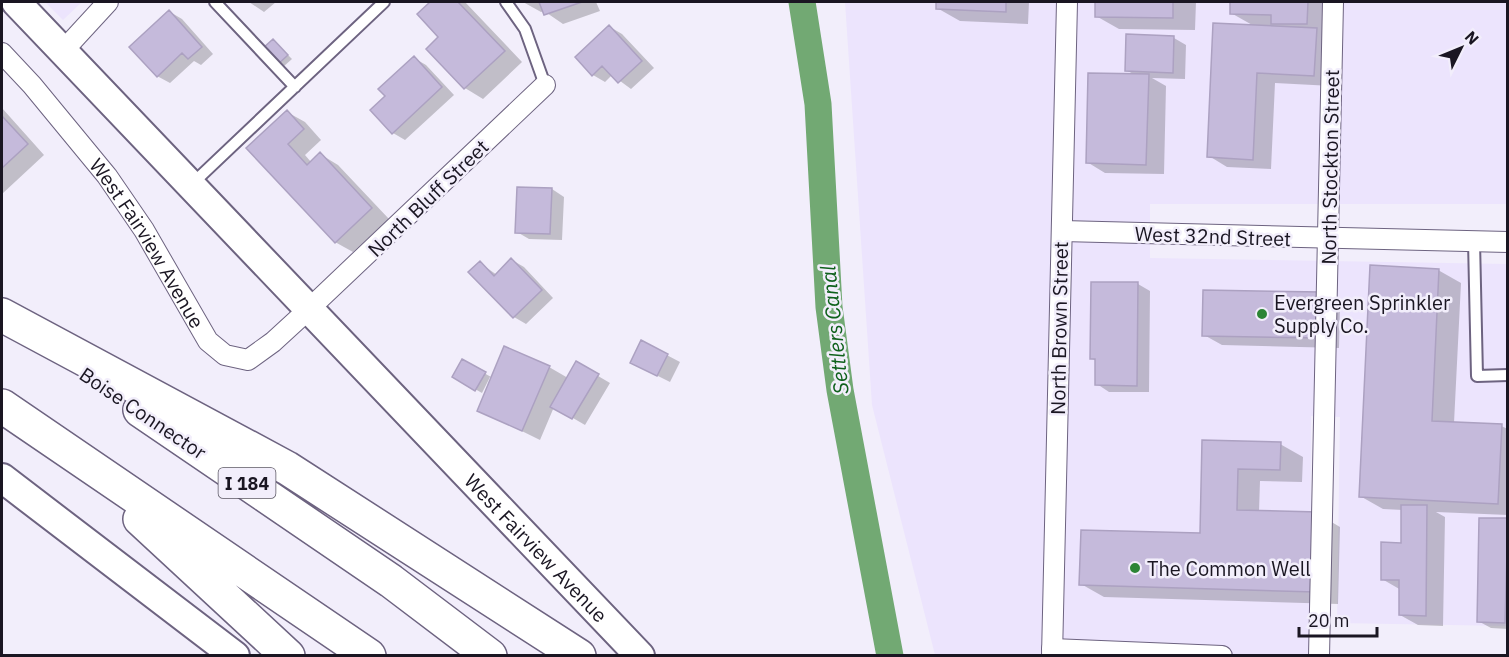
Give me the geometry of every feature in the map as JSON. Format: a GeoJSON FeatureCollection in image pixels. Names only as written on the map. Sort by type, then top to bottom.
{"type":"FeatureCollection","features":[{"type":"Feature","properties":{"kind":"highway","name":"Boise Connector"},"geometry":{"type":"LineString","coordinates":[[2,316],[391,581],[490,656]]}},
{"type":"Feature","properties":{"kind":"highway"},"geometry":{"type":"LineString","coordinates":[[2,316],[286,468],[579,656]]}},
{"type":"Feature","properties":{"kind":"highway"},"geometry":{"type":"LineString","coordinates":[[2,406],[261,580],[369,656]]}},
{"type":"Feature","properties":{"kind":"highway"},"geometry":{"type":"LineString","coordinates":[[66,450],[288,656]]}},
{"type":"Feature","properties":{"kind":"main road"},"geometry":{"type":"LineString","coordinates":[[2,2],[62,52]]}},
{"type":"Feature","properties":{"kind":"main road","name":"West Fairview Avenue"},"geometry":{"type":"LineString","coordinates":[[16,2],[640,656]]}},
{"type":"Feature","properties":{"kind":"main road"},"geometry":{"type":"LineString","coordinates":[[2,478],[235,656]]}},
{"type":"Feature","properties":{"kind":"street"},"geometry":{"type":"LineString","coordinates":[[62,52],[108,2]]}},
{"type":"Feature","properties":{"kind":"street","name":"North Brown Street"},"geometry":{"type":"LineString","coordinates":[[1052,652],[1067,2]]}},
{"type":"Feature","properties":{"kind":"street","name":"North Stockton Street"},"geometry":{"type":"LineString","coordinates":[[1318,656],[1333,2]]}},
{"type":"Feature","properties":{"kind":"street","name":"West Fairview Avenue"},"geometry":{"type":"LineString","coordinates":[[2,53],[32,85],[107,176],[144,230],[208,341],[225,355],[248,360],[273,342],[309,309]]}},
{"type":"Feature","properties":{"kind":"street","name":"North Bluff Street"},"geometry":{"type":"LineString","coordinates":[[309,309],[545,85]]}},
{"type":"Feature","properties":{"kind":"street","name":"West 32nd Street"},"geometry":{"type":"LineString","coordinates":[[1062,231],[1508,242]]}},
{"type":"Feature","properties":{"kind":"street"},"geometry":{"type":"LineString","coordinates":[[1052,652],[1222,656]]}},
{"type":"Feature","properties":{"kind":"lane"},"geometry":{"type":"LineString","coordinates":[[215,2],[295,87]]}},
{"type":"Feature","properties":{"kind":"lane"},"geometry":{"type":"LineString","coordinates":[[191,185],[384,2]]}},
{"type":"Feature","properties":{"kind":"lane"},"geometry":{"type":"LineString","coordinates":[[506,2],[525,29],[545,85]]}},
{"type":"Feature","properties":{"kind":"lane"},"geometry":{"type":"LineString","coordinates":[[1474,242],[1477,376],[1508,375]]}},
{"type":"Feature","properties":{"kind":"shaded area"},"geometry":{"type":"Polygon","coordinates":[[[45,2],[82,2],[63,20],[45,2]]]}},
{"type":"Feature","properties":{"kind":"shaded area"},"geometry":{"type":"Polygon","coordinates":[[[845,2],[1507,2],[1507,204],[1150,204],[1150,258],[1507,264],[1507,626],[1337,623],[1340,417],[1311,416],[1310,655],[935,655],[872,405],[845,2]]]}},
{"type":"Feature","properties":{"kind":"building"},"geometry":{"type":"Polygon","coordinates":[[[430,2],[458,2],[505,51],[464,89],[426,49],[438,37],[417,14],[430,2]]]}},
{"type":"Feature","properties":{"kind":"building"},"geometry":{"type":"Polygon","coordinates":[[[539,2],[582,2],[544,15],[539,2]]]}},
{"type":"Feature","properties":{"kind":"building"},"geometry":{"type":"Polygon","coordinates":[[[936,2],[1006,2],[1006,12],[936,9],[936,2]]]}},
{"type":"Feature","properties":{"kind":"building"},"geometry":{"type":"Polygon","coordinates":[[[1095,2],[1173,2],[1173,18],[1095,17],[1095,2]]]}},
{"type":"Feature","properties":{"kind":"building"},"geometry":{"type":"Polygon","coordinates":[[[1230,2],[1308,2],[1307,24],[1271,24],[1271,15],[1230,14],[1230,2]]]}},
{"type":"Feature","properties":{"kind":"building"},"geometry":{"type":"Polygon","coordinates":[[[169,10],[202,47],[188,59],[182,53],[157,77],[129,47],[169,10]]]}},
{"type":"Feature","properties":{"kind":"building"},"geometry":{"type":"Polygon","coordinates":[[[1213,23],[1317,28],[1314,76],[1257,73],[1253,160],[1207,157],[1213,23]]]}},
{"type":"Feature","properties":{"kind":"building"},"geometry":{"type":"Polygon","coordinates":[[[609,25],[642,61],[618,83],[602,66],[592,76],[575,57],[609,25]]]}},
{"type":"Feature","properties":{"kind":"building"},"geometry":{"type":"Polygon","coordinates":[[[1126,34],[1174,36],[1173,73],[1125,71],[1126,34]]]}},
{"type":"Feature","properties":{"kind":"building"},"geometry":{"type":"Polygon","coordinates":[[[273,39],[288,55],[277,65],[262,49],[273,39]]]}},
{"type":"Feature","properties":{"kind":"building"},"geometry":{"type":"Polygon","coordinates":[[[414,56],[442,87],[392,134],[370,110],[385,96],[378,89],[414,56]]]}},
{"type":"Feature","properties":{"kind":"building"},"geometry":{"type":"Polygon","coordinates":[[[1088,73],[1149,74],[1146,165],[1086,163],[1088,73]]]}},
{"type":"Feature","properties":{"kind":"building"},"geometry":{"type":"Polygon","coordinates":[[[287,110],[304,129],[288,144],[307,165],[320,152],[372,208],[335,243],[246,148],[287,110]]]}},
{"type":"Feature","properties":{"kind":"building"},"geometry":{"type":"Polygon","coordinates":[[[2,116],[28,144],[2,168],[2,116]]]}},
{"type":"Feature","properties":{"kind":"building"},"geometry":{"type":"Polygon","coordinates":[[[517,187],[552,188],[550,234],[515,233],[517,187]]]}},
{"type":"Feature","properties":{"kind":"building"},"geometry":{"type":"Polygon","coordinates":[[[511,258],[542,290],[513,318],[468,272],[480,261],[494,276],[511,258]]]}},
{"type":"Feature","properties":{"kind":"building"},"geometry":{"type":"Polygon","coordinates":[[[1370,265],[1439,269],[1432,421],[1502,424],[1498,504],[1359,497],[1370,265]]]}},
{"type":"Feature","properties":{"kind":"building"},"geometry":{"type":"Polygon","coordinates":[[[1091,282],[1138,282],[1137,386],[1095,385],[1095,359],[1090,359],[1091,282]]]}},
{"type":"Feature","properties":{"kind":"building","name":"Evergreen Sprinkler Supply Co."},"geometry":{"type":"Polygon","coordinates":[[[1203,290],[1322,292],[1321,338],[1202,336],[1203,290]]]}},
{"type":"Feature","properties":{"kind":"building"},"geometry":{"type":"Polygon","coordinates":[[[641,340],[668,354],[657,376],[630,363],[641,340]]]}},
{"type":"Feature","properties":{"kind":"building"},"geometry":{"type":"Polygon","coordinates":[[[504,346],[550,366],[522,431],[477,411],[504,346]]]}},
{"type":"Feature","properties":{"kind":"building"},"geometry":{"type":"Polygon","coordinates":[[[462,359],[486,372],[475,391],[452,377],[462,359]]]}},
{"type":"Feature","properties":{"kind":"building"},"geometry":{"type":"Polygon","coordinates":[[[576,361],[599,374],[572,419],[550,407],[576,361]]]}},
{"type":"Feature","properties":{"kind":"building"},"geometry":{"type":"Polygon","coordinates":[[[1202,440],[1281,442],[1280,470],[1238,469],[1237,510],[1318,512],[1316,592],[1079,585],[1081,530],[1200,533],[1202,440]]]}},
{"type":"Feature","properties":{"kind":"building"},"geometry":{"type":"Polygon","coordinates":[[[1401,505],[1427,505],[1426,616],[1399,615],[1399,580],[1381,580],[1381,542],[1401,543],[1401,505]]]}},
{"type":"Feature","properties":{"kind":"building"},"geometry":{"type":"Polygon","coordinates":[[[1479,518],[1508,518],[1505,623],[1477,622],[1479,518]]]}},
{"type":"Feature","properties":{"kind":"waterway","name":"Settlers Canal"},"geometry":{"type":"LineString","coordinates":[[802,2],[818,104],[829,307],[840,390],[890,656]]}},
{"type":"Feature","properties":{"kind":"place","name":"Evergreen Sprinkler Supply Co."},"geometry":{"type":"Point","coordinates":[1262,314]}},
{"type":"Feature","properties":{"kind":"place","name":"The Common Well"},"geometry":{"type":"Point","coordinates":[1135,568]}}]}
